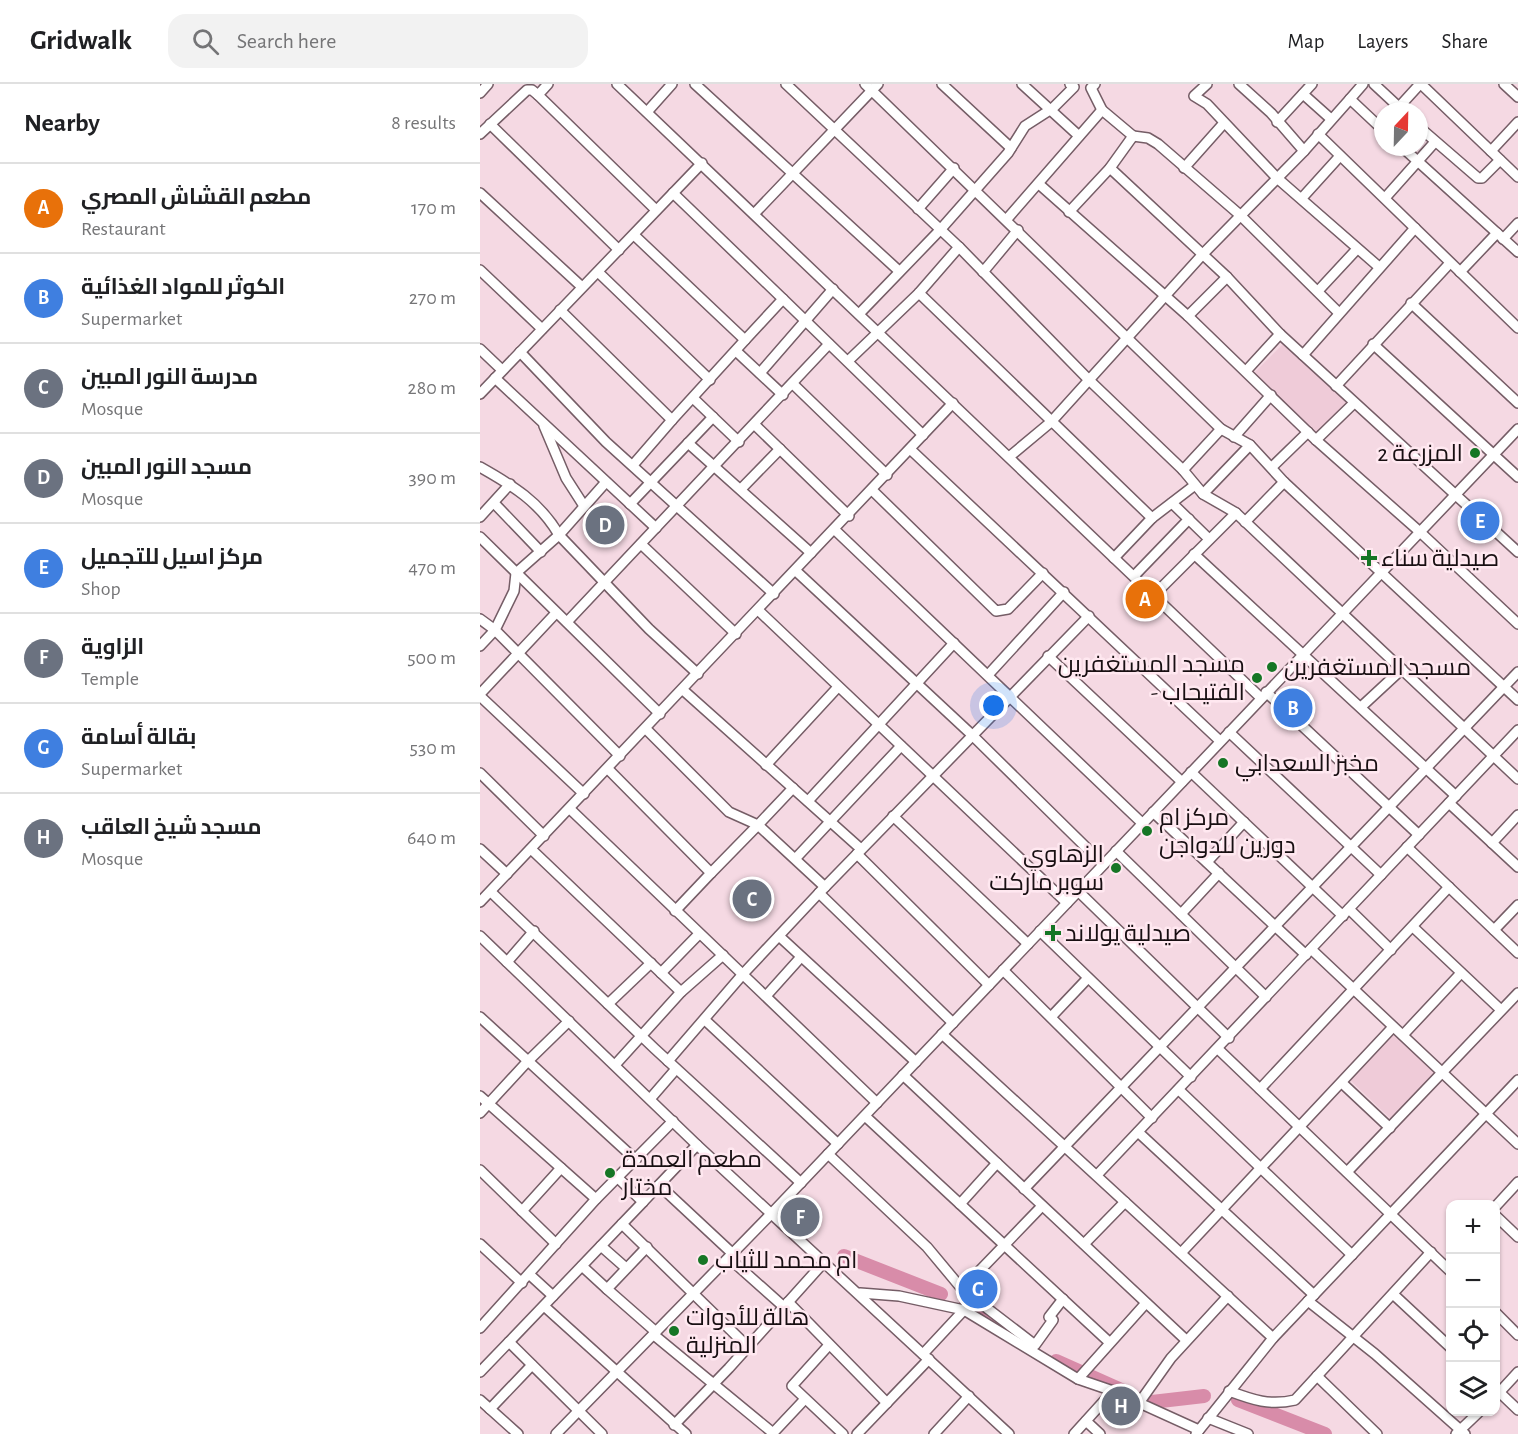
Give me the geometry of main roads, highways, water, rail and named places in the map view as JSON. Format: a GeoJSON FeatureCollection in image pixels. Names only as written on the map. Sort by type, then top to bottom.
{"type":"FeatureCollection","features":[{"type":"Feature","properties":{"kind":"waterway"},"geometry":{"type":"LineString","coordinates":[[844,1256],[941,1294]]}},
{"type":"Feature","properties":{"kind":"waterway"},"geometry":{"type":"LineString","coordinates":[[966,1304],[1007,1331]]}},
{"type":"Feature","properties":{"kind":"waterway"},"geometry":{"type":"LineString","coordinates":[[1056,1361],[1130,1394]]}},
{"type":"Feature","properties":{"kind":"waterway"},"geometry":{"type":"LineString","coordinates":[[1152,1402],[1204,1396]]}},
{"type":"Feature","properties":{"kind":"waterway"},"geometry":{"type":"LineString","coordinates":[[1238,1400],[1325,1434]]}},
{"type":"Feature","properties":{"kind":"place","name":"المزرعة 2"},"geometry":{"type":"Point","coordinates":[1475,453]}},
{"type":"Feature","properties":{"kind":"place","name":"مركز اسيل للتجميل"},"geometry":{"type":"Point","coordinates":[1480,521]}},
{"type":"Feature","properties":{"kind":"place","name":"مسجد النور المبين"},"geometry":{"type":"Point","coordinates":[605,525]}},
{"type":"Feature","properties":{"kind":"place","name":"صيدلية سناء"},"geometry":{"type":"Point","coordinates":[1369,558]}},
{"type":"Feature","properties":{"kind":"place","name":"مطعم القشاش المصري"},"geometry":{"type":"Point","coordinates":[1145,599]}},
{"type":"Feature","properties":{"kind":"place","name":"مسجد المستغفرين"},"geometry":{"type":"Point","coordinates":[1272,667]}},
{"type":"Feature","properties":{"kind":"place","name":"مسجد المستغفرين - الفتيحاب"},"geometry":{"type":"Point","coordinates":[1257,678]}},
{"type":"Feature","properties":{"kind":"place","name":"الكوثر للمواد الغذائية"},"geometry":{"type":"Point","coordinates":[1293,708]}},
{"type":"Feature","properties":{"kind":"place","name":"مخبز السعدابي"},"geometry":{"type":"Point","coordinates":[1223,763]}},
{"type":"Feature","properties":{"kind":"place","name":"مركز ام دورين للدواجن"},"geometry":{"type":"Point","coordinates":[1147,831]}},
{"type":"Feature","properties":{"kind":"place","name":"الزهاوي سوبر ماركت"},"geometry":{"type":"Point","coordinates":[1116,868]}},
{"type":"Feature","properties":{"kind":"place","name":"مدرسة النور المبين"},"geometry":{"type":"Point","coordinates":[752,899]}},
{"type":"Feature","properties":{"kind":"place","name":"صيدلية يولاند"},"geometry":{"type":"Point","coordinates":[1053,933]}},
{"type":"Feature","properties":{"kind":"place","name":"مطعم العمدة مختار"},"geometry":{"type":"Point","coordinates":[610,1173]}},
{"type":"Feature","properties":{"kind":"place","name":"الزاوية"},"geometry":{"type":"Point","coordinates":[800,1217]}},
{"type":"Feature","properties":{"kind":"place","name":"ام محمد للثياب"},"geometry":{"type":"Point","coordinates":[703,1260]}},
{"type":"Feature","properties":{"kind":"place","name":"بقالة أسامة"},"geometry":{"type":"Point","coordinates":[978,1289]}},
{"type":"Feature","properties":{"kind":"place","name":"هالة للأدوات المنزلية"},"geometry":{"type":"Point","coordinates":[674,1331]}},
{"type":"Feature","properties":{"kind":"place","name":"مسجد شيخ العاقب"},"geometry":{"type":"Point","coordinates":[1121,1406]}}]}
